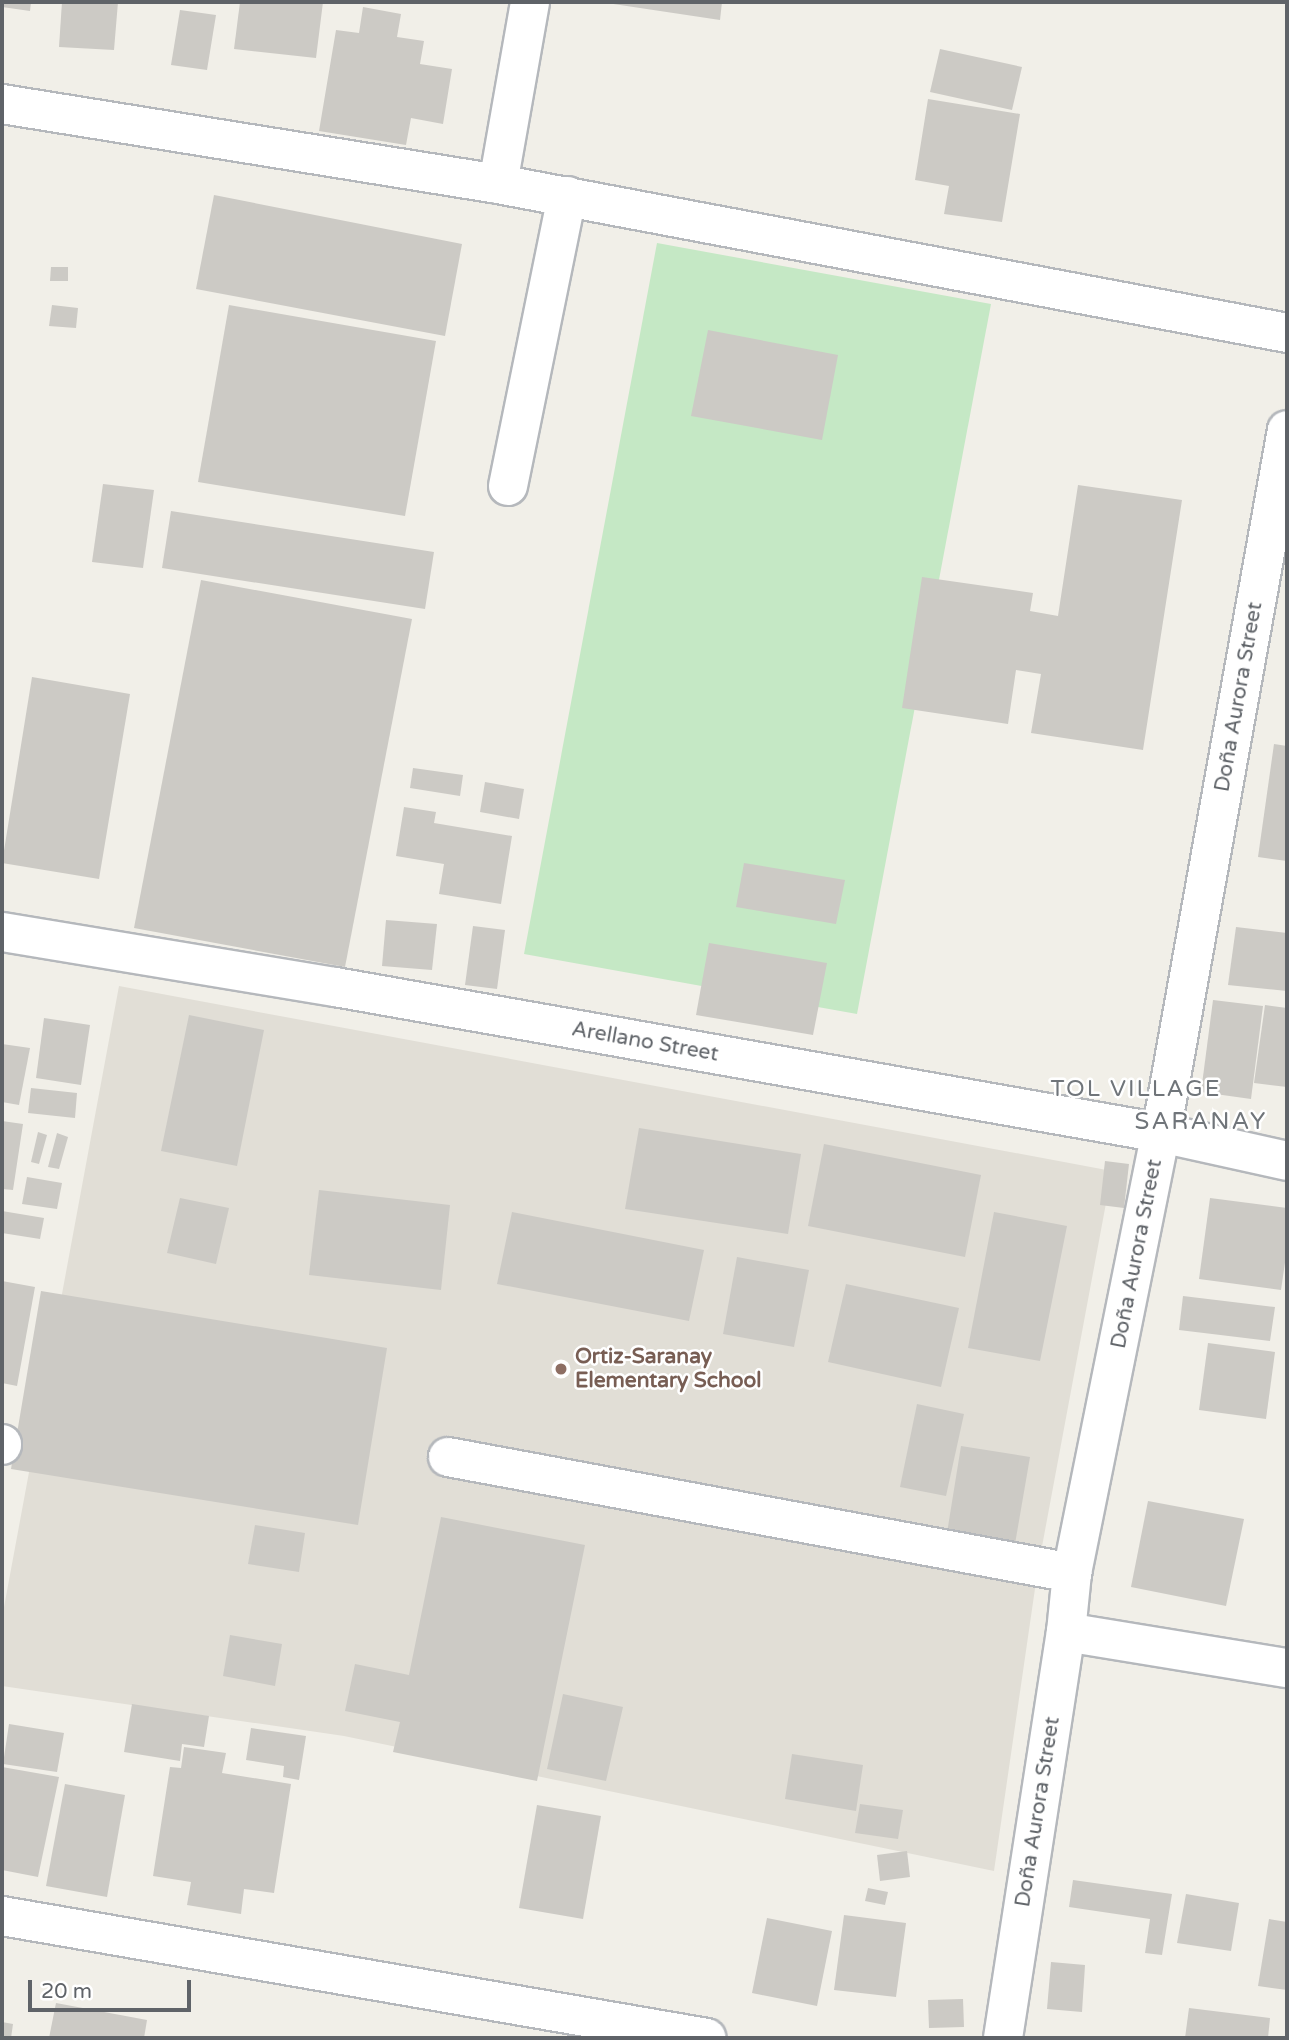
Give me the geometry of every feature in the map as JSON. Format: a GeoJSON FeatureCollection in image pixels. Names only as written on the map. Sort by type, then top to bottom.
{"type":"FeatureCollection","features":[{"type":"Feature","properties":{"kind":"street"},"geometry":{"type":"LineString","coordinates":[[498,184],[530,2]]}},
{"type":"Feature","properties":{"kind":"street"},"geometry":{"type":"LineString","coordinates":[[2,104],[567,196],[1287,333]]}},
{"type":"Feature","properties":{"kind":"street"},"geometry":{"type":"LineString","coordinates":[[508,486],[567,196]]}},
{"type":"Feature","properties":{"kind":"street","name":"Doña Aurora Street"},"geometry":{"type":"LineString","coordinates":[[1003,2038],[1066,1632],[1072,1573],[1161,1133],[1287,430]]}},
{"type":"Feature","properties":{"kind":"street","name":"Arellano Street"},"geometry":{"type":"LineString","coordinates":[[2,932],[335,987],[1161,1133],[1287,1161]]}},
{"type":"Feature","properties":{"kind":"street"},"geometry":{"type":"LineString","coordinates":[[448,1457],[1072,1573]]}},
{"type":"Feature","properties":{"kind":"street"},"geometry":{"type":"LineString","coordinates":[[1066,1632],[1287,1668]]}},
{"type":"Feature","properties":{"kind":"street"},"geometry":{"type":"LineString","coordinates":[[2,1916],[707,2038]]}},
{"type":"Feature","properties":{"kind":"shaded area","name":"Ortiz-Saranay Elementary School"},"geometry":{"type":"Polygon","coordinates":[[[119,986],[1112,1171],[1038,1568],[994,1871],[344,1736],[2,1686],[2,1618],[119,986]]]}},
{"type":"Feature","properties":{"kind":"green space"},"geometry":{"type":"Polygon","coordinates":[[[657,243],[991,304],[857,1014],[524,954],[657,243]]]}},
{"type":"Feature","properties":{"kind":"building"},"geometry":{"type":"Polygon","coordinates":[[[2,2],[31,2],[30,11],[2,7],[2,2]]]}},
{"type":"Feature","properties":{"kind":"building"},"geometry":{"type":"Polygon","coordinates":[[[62,2],[118,2],[114,50],[59,47],[62,2]]]}},
{"type":"Feature","properties":{"kind":"building"},"geometry":{"type":"Polygon","coordinates":[[[240,2],[323,2],[316,58],[234,49],[240,2]]]}},
{"type":"Feature","properties":{"kind":"building"},"geometry":{"type":"Polygon","coordinates":[[[600,2],[722,2],[720,20],[600,2]]]}},
{"type":"Feature","properties":{"kind":"building"},"geometry":{"type":"Polygon","coordinates":[[[363,7],[401,14],[397,37],[424,41],[420,64],[452,69],[443,124],[411,118],[406,145],[319,131],[336,30],[359,33],[363,7]]]}},
{"type":"Feature","properties":{"kind":"building"},"geometry":{"type":"Polygon","coordinates":[[[180,10],[216,15],[207,70],[171,65],[180,10]]]}},
{"type":"Feature","properties":{"kind":"building"},"geometry":{"type":"Polygon","coordinates":[[[940,49],[1022,67],[1012,110],[930,92],[940,49]]]}},
{"type":"Feature","properties":{"kind":"building"},"geometry":{"type":"Polygon","coordinates":[[[928,99],[1020,114],[1002,222],[944,214],[949,186],[915,180],[928,99]]]}},
{"type":"Feature","properties":{"kind":"building"},"geometry":{"type":"Polygon","coordinates":[[[214,195],[462,244],[445,336],[196,289],[214,195]]]}},
{"type":"Feature","properties":{"kind":"building"},"geometry":{"type":"Polygon","coordinates":[[[51,267],[68,267],[68,281],[50,281],[51,267]]]}},
{"type":"Feature","properties":{"kind":"building"},"geometry":{"type":"Polygon","coordinates":[[[52,305],[78,308],[76,328],[49,326],[52,305]]]}},
{"type":"Feature","properties":{"kind":"building"},"geometry":{"type":"Polygon","coordinates":[[[229,305],[436,341],[405,516],[198,482],[229,305]]]}},
{"type":"Feature","properties":{"kind":"building"},"geometry":{"type":"Polygon","coordinates":[[[708,330],[838,355],[822,440],[691,416],[708,330]]]}},
{"type":"Feature","properties":{"kind":"building"},"geometry":{"type":"Polygon","coordinates":[[[103,484],[154,490],[143,568],[92,562],[103,484]]]}},
{"type":"Feature","properties":{"kind":"building"},"geometry":{"type":"Polygon","coordinates":[[[1078,485],[1182,500],[1143,750],[1031,733],[1041,674],[1016,670],[1008,724],[902,708],[922,577],[1033,593],[1030,611],[1058,616],[1078,485]]]}},
{"type":"Feature","properties":{"kind":"building"},"geometry":{"type":"Polygon","coordinates":[[[171,511],[434,552],[425,609],[162,568],[171,511]]]}},
{"type":"Feature","properties":{"kind":"building"},"geometry":{"type":"Polygon","coordinates":[[[201,580],[412,619],[345,967],[134,928],[201,580]]]}},
{"type":"Feature","properties":{"kind":"building"},"geometry":{"type":"Polygon","coordinates":[[[32,677],[130,694],[99,879],[2,863],[32,677]]]}},
{"type":"Feature","properties":{"kind":"building"},"geometry":{"type":"Polygon","coordinates":[[[1274,744],[1287,746],[1287,861],[1258,857],[1274,744]]]}},
{"type":"Feature","properties":{"kind":"building"},"geometry":{"type":"Polygon","coordinates":[[[413,768],[463,775],[460,796],[410,788],[413,768]]]}},
{"type":"Feature","properties":{"kind":"building"},"geometry":{"type":"Polygon","coordinates":[[[485,782],[524,789],[519,819],[480,812],[485,782]]]}},
{"type":"Feature","properties":{"kind":"building"},"geometry":{"type":"Polygon","coordinates":[[[404,807],[436,812],[434,823],[512,836],[501,904],[439,894],[444,864],[396,856],[404,807]]]}},
{"type":"Feature","properties":{"kind":"building"},"geometry":{"type":"Polygon","coordinates":[[[744,863],[845,880],[836,924],[736,907],[744,863]]]}},
{"type":"Feature","properties":{"kind":"building"},"geometry":{"type":"Polygon","coordinates":[[[386,920],[437,924],[432,970],[382,966],[386,920]]]}},
{"type":"Feature","properties":{"kind":"building"},"geometry":{"type":"Polygon","coordinates":[[[473,926],[505,930],[497,989],[465,985],[473,926]]]}},
{"type":"Feature","properties":{"kind":"building"},"geometry":{"type":"Polygon","coordinates":[[[1236,927],[1287,933],[1287,991],[1228,985],[1236,927]]]}},
{"type":"Feature","properties":{"kind":"building"},"geometry":{"type":"Polygon","coordinates":[[[709,943],[827,963],[813,1035],[696,1015],[709,943]]]}},
{"type":"Feature","properties":{"kind":"building"},"geometry":{"type":"Polygon","coordinates":[[[1213,1000],[1263,1006],[1251,1099],[1201,1092],[1213,1000]]]}},
{"type":"Feature","properties":{"kind":"building"},"geometry":{"type":"Polygon","coordinates":[[[1265,1005],[1287,1008],[1287,1087],[1254,1083],[1265,1005]]]}},
{"type":"Feature","properties":{"kind":"building"},"geometry":{"type":"Polygon","coordinates":[[[189,1015],[264,1030],[237,1166],[161,1151],[189,1015]]]}},
{"type":"Feature","properties":{"kind":"building"},"geometry":{"type":"Polygon","coordinates":[[[44,1018],[90,1025],[81,1085],[36,1078],[44,1018]]]}},
{"type":"Feature","properties":{"kind":"building"},"geometry":{"type":"Polygon","coordinates":[[[2,1044],[30,1048],[19,1105],[2,1102],[2,1044]]]}},
{"type":"Feature","properties":{"kind":"building"},"geometry":{"type":"Polygon","coordinates":[[[31,1088],[77,1093],[75,1118],[28,1113],[31,1088]]]}},
{"type":"Feature","properties":{"kind":"building"},"geometry":{"type":"Polygon","coordinates":[[[2,1121],[23,1124],[13,1190],[2,1189],[2,1121]]]}},
{"type":"Feature","properties":{"kind":"building"},"geometry":{"type":"Polygon","coordinates":[[[639,1128],[801,1154],[788,1234],[625,1209],[639,1128]]]}},
{"type":"Feature","properties":{"kind":"building"},"geometry":{"type":"Polygon","coordinates":[[[38,1132],[47,1135],[39,1164],[31,1162],[38,1132]]]}},
{"type":"Feature","properties":{"kind":"building"},"geometry":{"type":"Polygon","coordinates":[[[57,1133],[68,1137],[59,1169],[48,1167],[57,1133]]]}},
{"type":"Feature","properties":{"kind":"building"},"geometry":{"type":"Polygon","coordinates":[[[824,1144],[981,1175],[965,1257],[808,1226],[824,1144]]]}},
{"type":"Feature","properties":{"kind":"building"},"geometry":{"type":"Polygon","coordinates":[[[1105,1161],[1129,1164],[1124,1208],[1100,1205],[1105,1161]]]}},
{"type":"Feature","properties":{"kind":"building"},"geometry":{"type":"Polygon","coordinates":[[[27,1177],[62,1183],[57,1209],[22,1204],[27,1177]]]}},
{"type":"Feature","properties":{"kind":"building"},"geometry":{"type":"Polygon","coordinates":[[[319,1190],[450,1205],[441,1290],[309,1275],[319,1190]]]}},
{"type":"Feature","properties":{"kind":"building"},"geometry":{"type":"Polygon","coordinates":[[[180,1198],[229,1208],[216,1264],[167,1253],[180,1198]]]}},
{"type":"Feature","properties":{"kind":"building"},"geometry":{"type":"Polygon","coordinates":[[[1210,1198],[1287,1208],[1287,1249],[1281,1290],[1199,1279],[1210,1198]]]}},
{"type":"Feature","properties":{"kind":"building"},"geometry":{"type":"Polygon","coordinates":[[[2,1211],[44,1218],[40,1239],[2,1233],[2,1211]]]}},
{"type":"Feature","properties":{"kind":"building"},"geometry":{"type":"Polygon","coordinates":[[[512,1212],[704,1250],[689,1321],[497,1284],[512,1212]]]}},
{"type":"Feature","properties":{"kind":"building"},"geometry":{"type":"Polygon","coordinates":[[[994,1212],[1067,1226],[1040,1361],[968,1348],[994,1212]]]}},
{"type":"Feature","properties":{"kind":"building"},"geometry":{"type":"Polygon","coordinates":[[[737,1257],[809,1270],[794,1347],[723,1334],[737,1257]]]}},
{"type":"Feature","properties":{"kind":"building"},"geometry":{"type":"Polygon","coordinates":[[[2,1281],[35,1287],[17,1386],[2,1383],[2,1281]]]}},
{"type":"Feature","properties":{"kind":"building"},"geometry":{"type":"Polygon","coordinates":[[[846,1284],[959,1308],[941,1387],[828,1362],[846,1284]]]}},
{"type":"Feature","properties":{"kind":"building"},"geometry":{"type":"Polygon","coordinates":[[[41,1291],[387,1348],[358,1525],[11,1469],[41,1291]]]}},
{"type":"Feature","properties":{"kind":"building"},"geometry":{"type":"Polygon","coordinates":[[[1183,1296],[1275,1307],[1270,1341],[1179,1330],[1183,1296]]]}},
{"type":"Feature","properties":{"kind":"building"},"geometry":{"type":"Polygon","coordinates":[[[1208,1343],[1275,1352],[1266,1419],[1199,1410],[1208,1343]]]}},
{"type":"Feature","properties":{"kind":"building"},"geometry":{"type":"Polygon","coordinates":[[[917,1404],[964,1414],[946,1496],[900,1487],[917,1404]]]}},
{"type":"Feature","properties":{"kind":"building"},"geometry":{"type":"Polygon","coordinates":[[[961,1446],[1030,1457],[1015,1544],[947,1533],[961,1446]]]}},
{"type":"Feature","properties":{"kind":"building"},"geometry":{"type":"Polygon","coordinates":[[[1148,1501],[1244,1519],[1226,1606],[1131,1587],[1148,1501]]]}},
{"type":"Feature","properties":{"kind":"building"},"geometry":{"type":"Polygon","coordinates":[[[441,1517],[585,1545],[537,1781],[393,1752],[400,1722],[345,1711],[355,1664],[409,1675],[441,1517]]]}},
{"type":"Feature","properties":{"kind":"building"},"geometry":{"type":"Polygon","coordinates":[[[255,1525],[305,1533],[299,1572],[248,1564],[255,1525]]]}},
{"type":"Feature","properties":{"kind":"building"},"geometry":{"type":"Polygon","coordinates":[[[230,1635],[282,1644],[275,1686],[223,1676],[230,1635]]]}},
{"type":"Feature","properties":{"kind":"building"},"geometry":{"type":"Polygon","coordinates":[[[563,1694],[623,1707],[606,1781],[547,1769],[563,1694]]]}},
{"type":"Feature","properties":{"kind":"building"},"geometry":{"type":"Polygon","coordinates":[[[132,1704],[209,1716],[204,1747],[182,1744],[180,1761],[124,1752],[132,1704]]]}},
{"type":"Feature","properties":{"kind":"building"},"geometry":{"type":"Polygon","coordinates":[[[9,1724],[64,1733],[57,1772],[3,1764],[9,1724]]]}},
{"type":"Feature","properties":{"kind":"building"},"geometry":{"type":"Polygon","coordinates":[[[251,1728],[306,1736],[299,1780],[283,1777],[284,1766],[246,1760],[251,1728]]]}},
{"type":"Feature","properties":{"kind":"building"},"geometry":{"type":"Polygon","coordinates":[[[184,1747],[226,1753],[222,1773],[291,1784],[274,1893],[244,1889],[241,1914],[187,1905],[191,1882],[153,1876],[170,1767],[181,1768],[184,1747]]]}},
{"type":"Feature","properties":{"kind":"building"},"geometry":{"type":"Polygon","coordinates":[[[792,1754],[863,1765],[856,1811],[785,1799],[792,1754]]]}},
{"type":"Feature","properties":{"kind":"building"},"geometry":{"type":"Polygon","coordinates":[[[2,1767],[59,1777],[38,1877],[2,1870],[2,1767]]]}},
{"type":"Feature","properties":{"kind":"building"},"geometry":{"type":"Polygon","coordinates":[[[65,1784],[125,1795],[107,1897],[46,1886],[65,1784]]]}},
{"type":"Feature","properties":{"kind":"building"},"geometry":{"type":"Polygon","coordinates":[[[860,1804],[903,1810],[898,1839],[855,1833],[860,1804]]]}},
{"type":"Feature","properties":{"kind":"building"},"geometry":{"type":"Polygon","coordinates":[[[537,1805],[601,1816],[583,1919],[519,1908],[537,1805]]]}},
{"type":"Feature","properties":{"kind":"building"},"geometry":{"type":"Polygon","coordinates":[[[907,1851],[910,1877],[880,1881],[877,1855],[907,1851]]]}},
{"type":"Feature","properties":{"kind":"building"},"geometry":{"type":"Polygon","coordinates":[[[1073,1880],[1172,1894],[1162,1955],[1145,1953],[1150,1919],[1069,1907],[1073,1880]]]}},
{"type":"Feature","properties":{"kind":"building"},"geometry":{"type":"Polygon","coordinates":[[[868,1888],[888,1892],[885,1905],[865,1901],[868,1888]]]}},
{"type":"Feature","properties":{"kind":"building"},"geometry":{"type":"Polygon","coordinates":[[[1186,1894],[1239,1903],[1231,1951],[1177,1943],[1186,1894]]]}},
{"type":"Feature","properties":{"kind":"building"},"geometry":{"type":"Polygon","coordinates":[[[844,1915],[906,1923],[896,1997],[834,1990],[844,1915]]]}},
{"type":"Feature","properties":{"kind":"building"},"geometry":{"type":"Polygon","coordinates":[[[767,1918],[832,1931],[817,2006],[752,1993],[767,1918]]]}},
{"type":"Feature","properties":{"kind":"building"},"geometry":{"type":"Polygon","coordinates":[[[1269,1919],[1287,1922],[1287,1990],[1258,1986],[1269,1919]]]}},
{"type":"Feature","properties":{"kind":"building"},"geometry":{"type":"Polygon","coordinates":[[[1051,1962],[1085,1965],[1082,2012],[1047,2009],[1051,1962]]]}},
{"type":"Feature","properties":{"kind":"building"},"geometry":{"type":"Polygon","coordinates":[[[963,1999],[964,2027],[929,2028],[928,2000],[963,1999]]]}},
{"type":"Feature","properties":{"kind":"building"},"geometry":{"type":"Polygon","coordinates":[[[56,2003],[147,2020],[144,2038],[49,2038],[56,2003]]]}},
{"type":"Feature","properties":{"kind":"building"},"geometry":{"type":"Polygon","coordinates":[[[1189,2008],[1270,2018],[1268,2038],[1185,2038],[1189,2008]]]}},
{"type":"Feature","properties":{"kind":"building"},"geometry":{"type":"Polygon","coordinates":[[[2,2022],[13,2024],[11,2038],[2,2038],[2,2022]]]}},
{"type":"Feature","properties":{"kind":"place","name":"Ortiz-Saranay Elementary School"},"geometry":{"type":"Point","coordinates":[561,1369]}},
{"type":"Feature","properties":{"kind":"district","name":"TOL VILLAGE"},"geometry":{"type":"Point","coordinates":[1136,1089]}},
{"type":"Feature","properties":{"kind":"district","name":"SARANAY"},"geometry":{"type":"Point","coordinates":[1201,1122]}}]}
